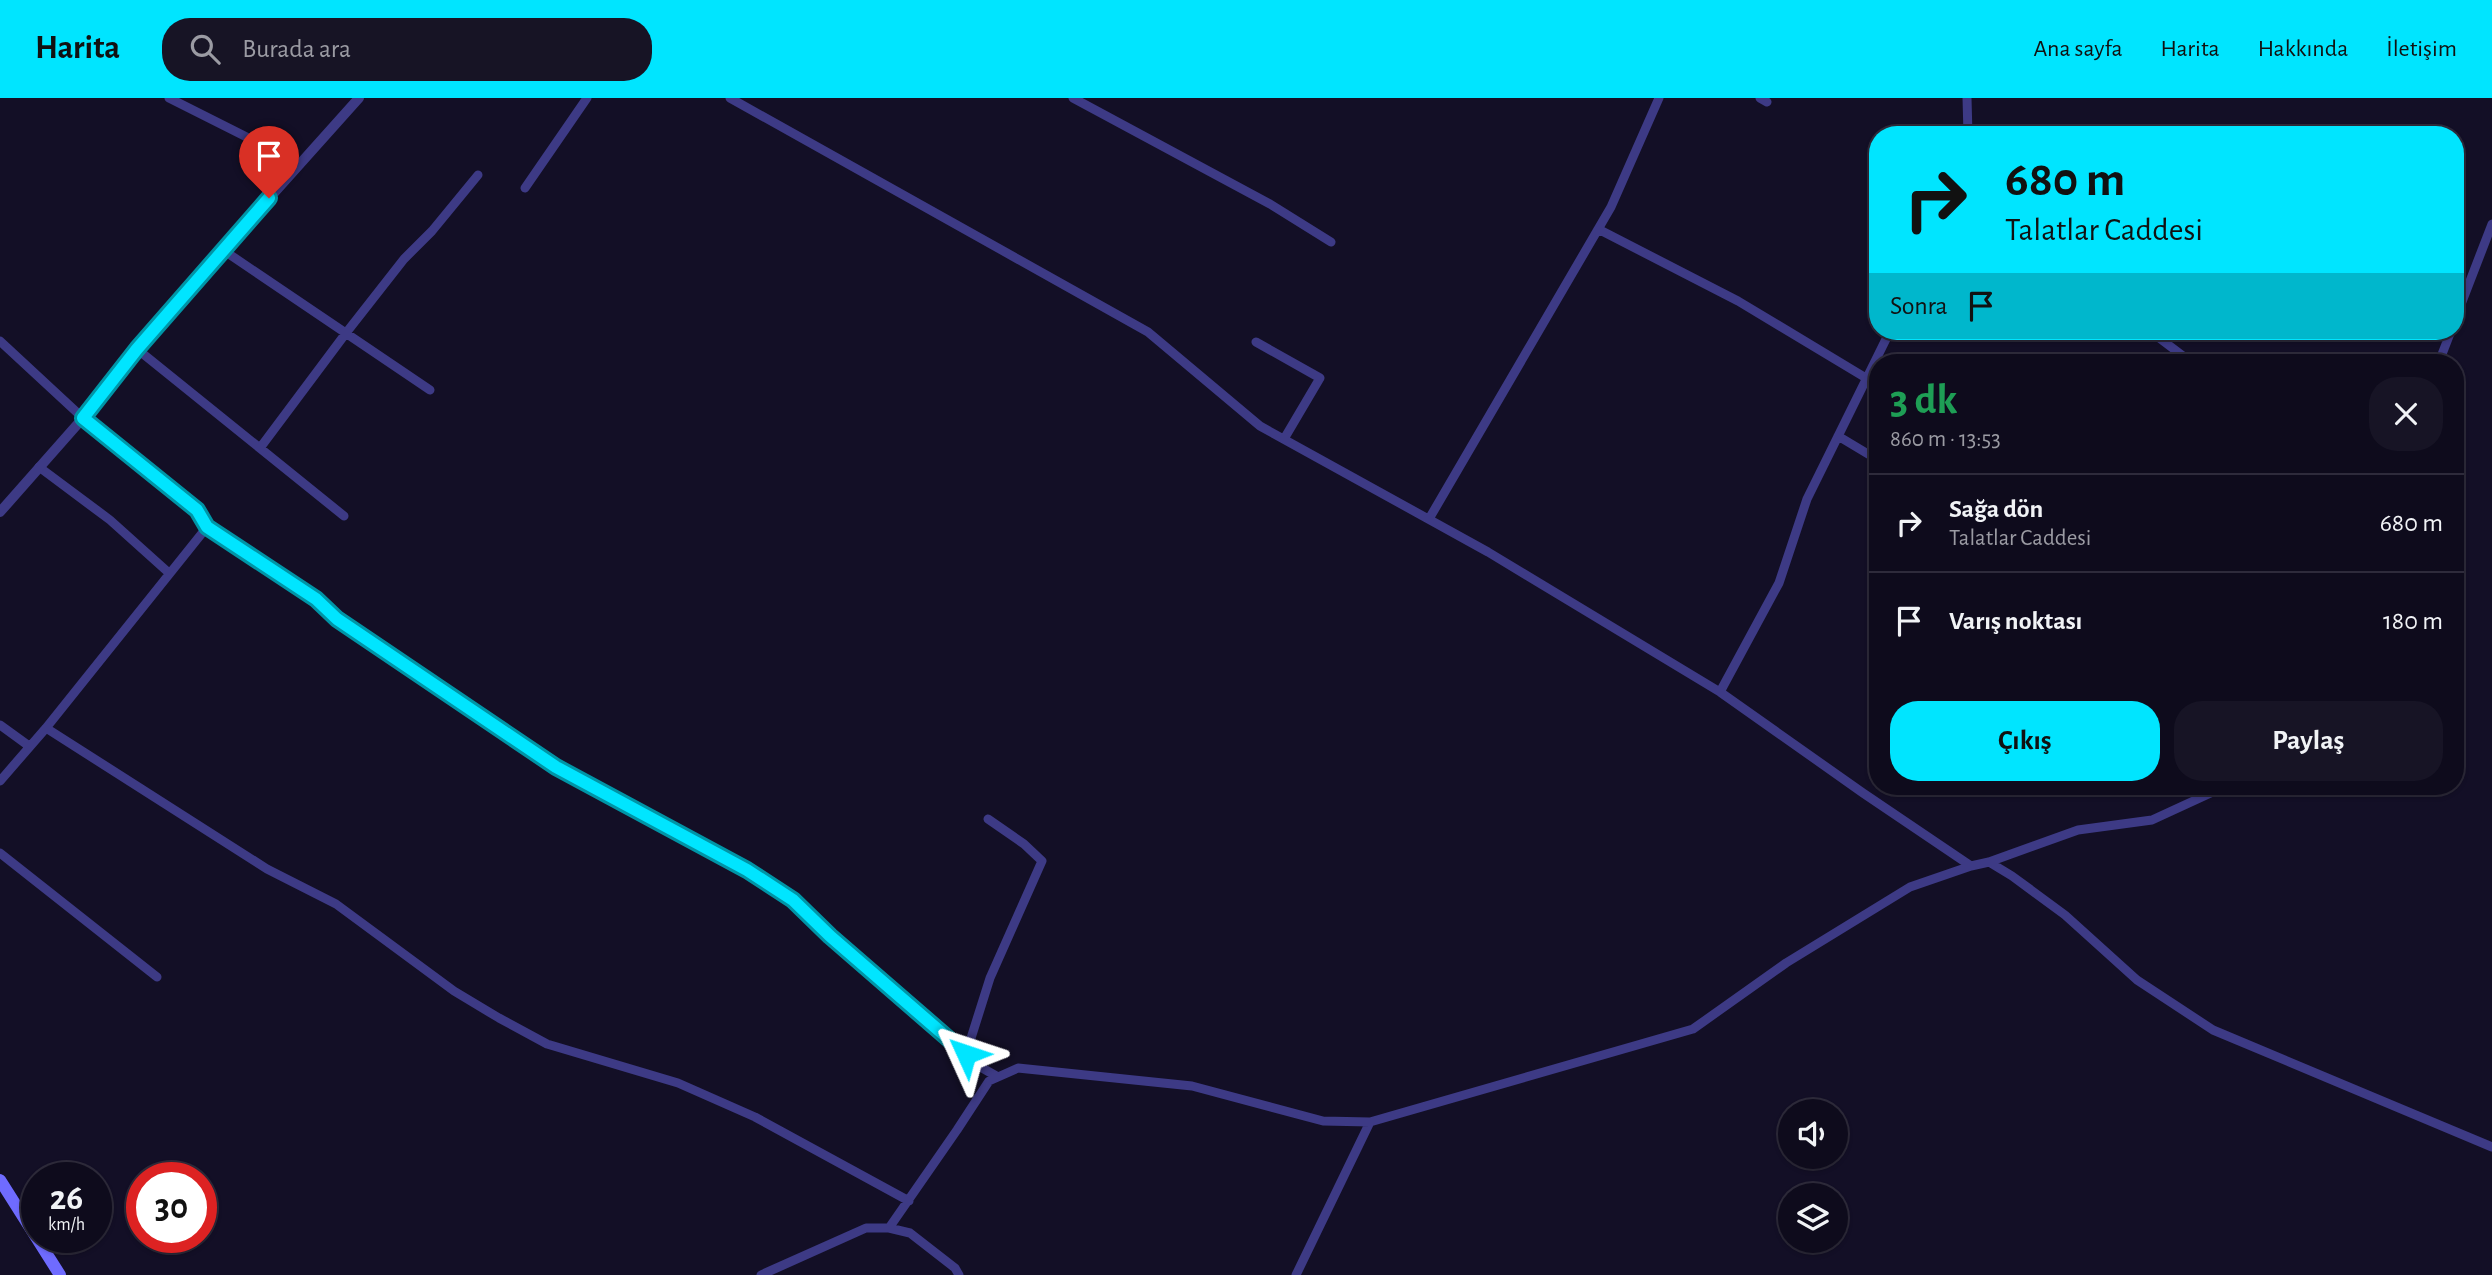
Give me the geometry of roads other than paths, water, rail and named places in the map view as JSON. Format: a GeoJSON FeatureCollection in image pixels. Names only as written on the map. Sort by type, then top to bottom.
{"type":"FeatureCollection","features":[{"type":"Feature","properties":{"kind":"main road"},"geometry":{"type":"LineString","coordinates":[[0,1180],[60,1275]]}},
{"type":"Feature","properties":{"kind":"street"},"geometry":{"type":"LineString","coordinates":[[169,98],[300,164]]}},
{"type":"Feature","properties":{"kind":"street"},"geometry":{"type":"LineString","coordinates":[[0,512],[83,418],[137,349],[359,98]]}},
{"type":"Feature","properties":{"kind":"street"},"geometry":{"type":"LineString","coordinates":[[525,188],[587,98]]}},
{"type":"Feature","properties":{"kind":"street"},"geometry":{"type":"LineString","coordinates":[[730,98],[1148,332],[1260,426],[1488,552],[1720,692],[1971,866]]}},
{"type":"Feature","properties":{"kind":"street"},"geometry":{"type":"LineString","coordinates":[[1073,98],[1270,204],[1331,242]]}},
{"type":"Feature","properties":{"kind":"street"},"geometry":{"type":"LineString","coordinates":[[1429,519],[1611,207],[1659,98]]}},
{"type":"Feature","properties":{"kind":"street"},"geometry":{"type":"LineString","coordinates":[[1967,98],[1968,126]]}},
{"type":"Feature","properties":{"kind":"street"},"geometry":{"type":"LineString","coordinates":[[260,448],[404,259],[432,231],[478,175]]}},
{"type":"Feature","properties":{"kind":"street"},"geometry":{"type":"LineString","coordinates":[[2464,297],[2492,225]]}},
{"type":"Feature","properties":{"kind":"street"},"geometry":{"type":"LineString","coordinates":[[1598,229],[1738,301],[1866,378]]}},
{"type":"Feature","properties":{"kind":"street"},"geometry":{"type":"LineString","coordinates":[[223,250],[430,390]]}},
{"type":"Feature","properties":{"kind":"street"},"geometry":{"type":"LineString","coordinates":[[2162,340],[2180,354]]}},
{"type":"Feature","properties":{"kind":"street"},"geometry":{"type":"LineString","coordinates":[[0,341],[83,418],[197,510],[207,527],[316,599],[337,619],[556,767],[747,870],[793,900],[830,936],[966,1054],[970,1061],[998,1077]]}},
{"type":"Feature","properties":{"kind":"street"},"geometry":{"type":"LineString","coordinates":[[1256,342],[1320,379],[1284,439]]}},
{"type":"Feature","properties":{"kind":"street"},"geometry":{"type":"LineString","coordinates":[[137,349],[344,516]]}},
{"type":"Feature","properties":{"kind":"street"},"geometry":{"type":"LineString","coordinates":[[1720,692],[1779,583],[1807,499],[1869,372]]}},
{"type":"Feature","properties":{"kind":"street"},"geometry":{"type":"LineString","coordinates":[[1838,436],[1869,455]]}},
{"type":"Feature","properties":{"kind":"street"},"geometry":{"type":"LineString","coordinates":[[39,467],[110,520],[169,573]]}},
{"type":"Feature","properties":{"kind":"street"},"geometry":{"type":"LineString","coordinates":[[0,781],[46,729],[207,527]]}},
{"type":"Feature","properties":{"kind":"street"},"geometry":{"type":"LineString","coordinates":[[0,725],[29,746]]}},
{"type":"Feature","properties":{"kind":"street"},"geometry":{"type":"LineString","coordinates":[[46,729],[267,869],[336,904],[454,991],[511,1025],[547,1044],[678,1083],[704,1094],[755,1117],[909,1201]]}},
{"type":"Feature","properties":{"kind":"street"},"geometry":{"type":"LineString","coordinates":[[889,1228],[989,1081],[1018,1068],[1192,1086],[1323,1121],[1370,1122],[1693,1030],[1786,963],[1910,887],[2078,830],[2152,820],[2208,795]]}},
{"type":"Feature","properties":{"kind":"street"},"geometry":{"type":"LineString","coordinates":[[966,1054],[990,978],[1042,861],[1024,844],[988,819]]}},
{"type":"Feature","properties":{"kind":"street"},"geometry":{"type":"LineString","coordinates":[[0,853],[157,977]]}},
{"type":"Feature","properties":{"kind":"street"},"geometry":{"type":"LineString","coordinates":[[1989,862],[2065,915],[2137,980],[2213,1030],[2492,1147]]}},
{"type":"Feature","properties":{"kind":"street"},"geometry":{"type":"LineString","coordinates":[[1296,1275],[1370,1122]]}},
{"type":"Feature","properties":{"kind":"street"},"geometry":{"type":"LineString","coordinates":[[761,1275],[866,1228],[889,1228],[910,1233],[955,1268],[958,1275]]}}]}
